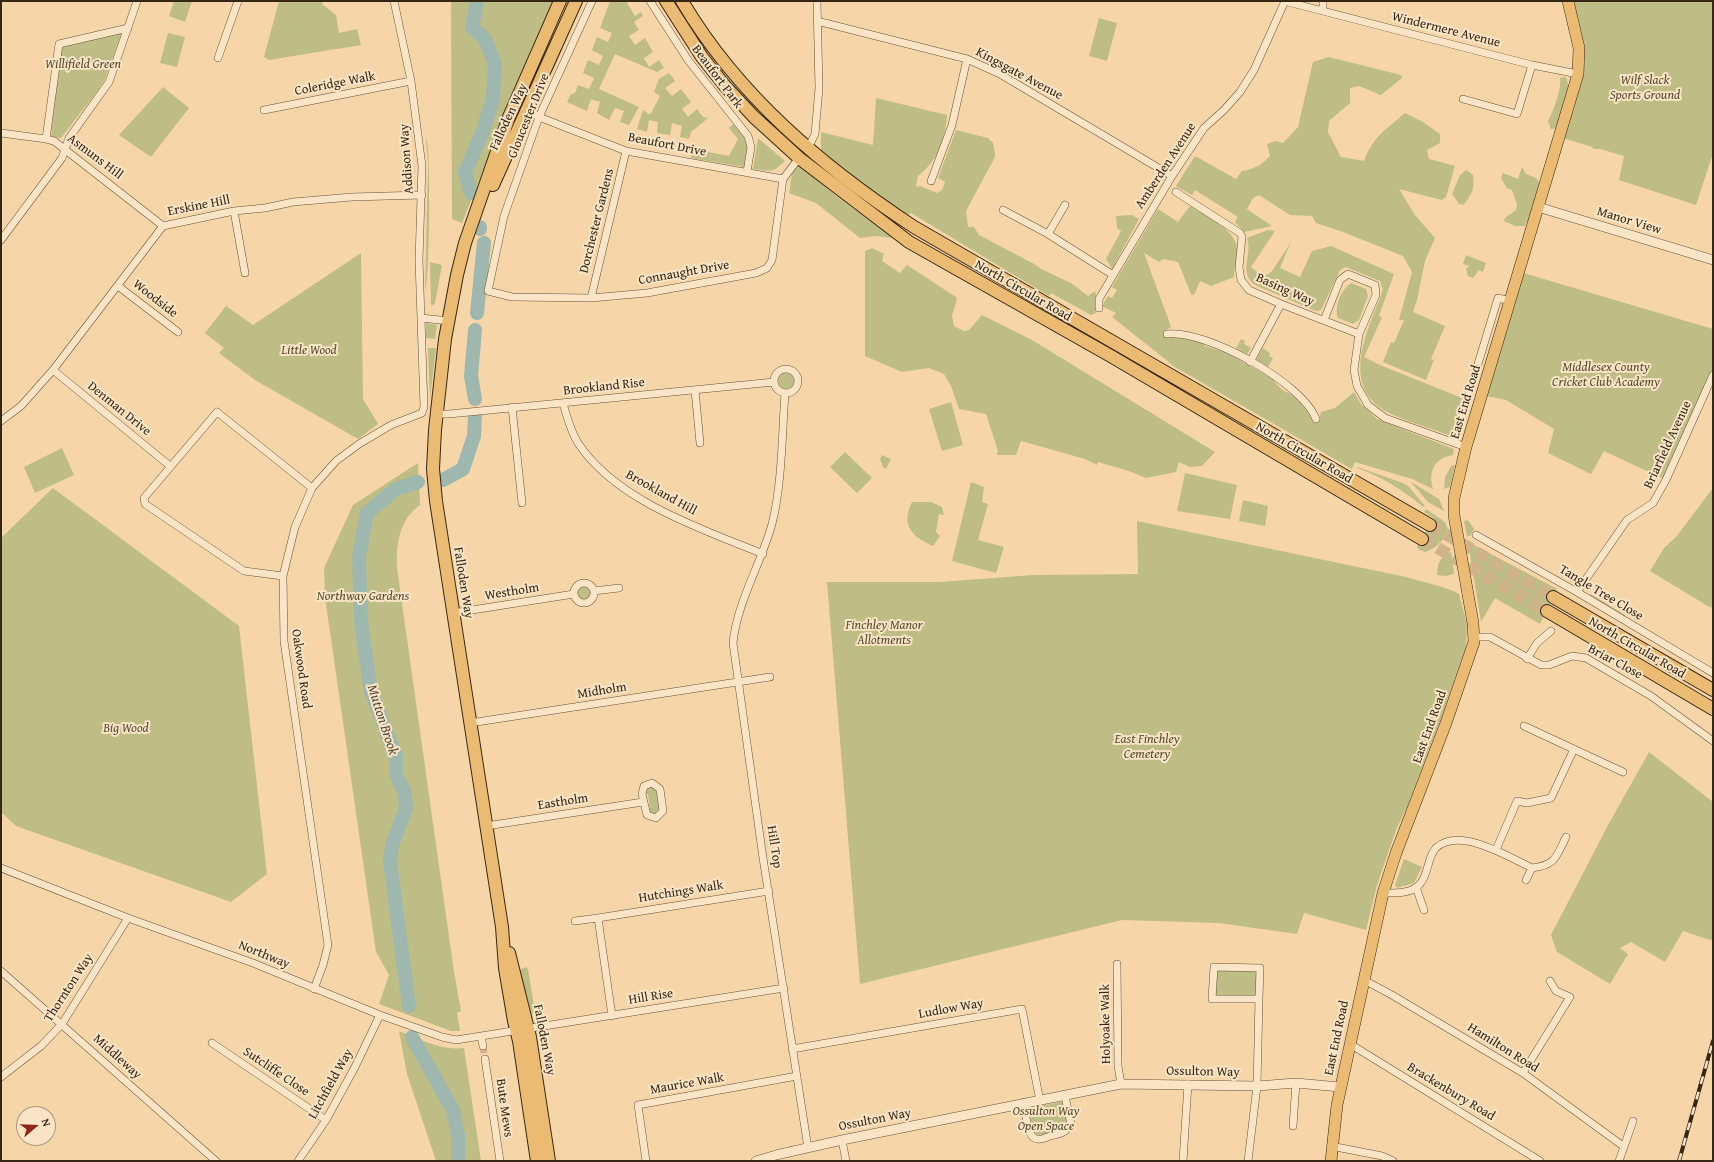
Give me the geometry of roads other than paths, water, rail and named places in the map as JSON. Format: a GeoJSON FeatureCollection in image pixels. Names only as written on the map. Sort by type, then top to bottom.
{"type":"FeatureCollection","features":[{"type":"Feature","properties":{"kind":"highway","name":"Falloden Way"},"geometry":{"type":"LineString","coordinates":[[537,1161],[522,1029],[520,992],[502,927],[435,494],[433,469],[437,414],[449,321],[465,243],[515,105],[560,1]]}},
{"type":"Feature","properties":{"kind":"highway","name":"Falloden Way"},"geometry":{"type":"LineString","coordinates":[[465,243],[528,110],[576,1]]}},
{"type":"Feature","properties":{"kind":"highway","name":"North Circular Road"},"geometry":{"type":"LineString","coordinates":[[666,1],[702,57],[725,86],[754,117],[799,158],[909,242],[1109,355],[1422,539]]}},
{"type":"Feature","properties":{"kind":"highway","name":"North Circular Road"},"geometry":{"type":"LineString","coordinates":[[682,1],[736,78],[766,110],[808,148],[876,202],[914,227],[1430,525]]}},
{"type":"Feature","properties":{"kind":"highway"},"geometry":{"type":"LineString","coordinates":[[515,105],[528,110]]}},
{"type":"Feature","properties":{"kind":"highway","name":"North Circular Road"},"geometry":{"type":"LineString","coordinates":[[1553,597],[1713,690]]}},
{"type":"Feature","properties":{"kind":"highway","name":"North Circular Road"},"geometry":{"type":"LineString","coordinates":[[1547,611],[1713,709]]}},
{"type":"Feature","properties":{"kind":"highway","name":"Falloden Way"},"geometry":{"type":"LineString","coordinates":[[522,1029],[544,1118],[549,1161]]}},
{"type":"Feature","properties":{"kind":"main road","name":"East End Road"},"geometry":{"type":"LineString","coordinates":[[1330,1161],[1340,1087],[1383,893],[1396,852],[1446,723],[1472,647],[1474,637],[1454,510],[1456,487],[1466,448],[1532,235],[1538,207],[1578,74],[1579,48],[1568,1]]}},
{"type":"Feature","properties":{"kind":"street"},"geometry":{"type":"LineString","coordinates":[[1,240],[62,158],[69,138],[109,82],[137,1]]}},
{"type":"Feature","properties":{"kind":"street"},"geometry":{"type":"LineString","coordinates":[[218,58],[238,1]]}},
{"type":"Feature","properties":{"kind":"street","name":"Addison Way"},"geometry":{"type":"LineString","coordinates":[[394,1],[411,81],[419,135],[422,195],[419,260],[424,395],[422,413]]}},
{"type":"Feature","properties":{"kind":"street","name":"Gloucester Drive"},"geometry":{"type":"LineString","coordinates":[[488,291],[504,216],[539,117],[592,1]]}},
{"type":"Feature","properties":{"kind":"street","name":"Beaufort Park"},"geometry":{"type":"LineString","coordinates":[[650,1],[688,60],[748,136],[751,147],[747,172]]}},
{"type":"Feature","properties":{"kind":"street"},"geometry":{"type":"LineString","coordinates":[[808,148],[815,134],[819,88],[817,1]]}},
{"type":"Feature","properties":{"kind":"street","name":"Windermere Avenue"},"geometry":{"type":"LineString","coordinates":[[1285,1],[1532,64],[1578,74]]}},
{"type":"Feature","properties":{"kind":"street","name":"Amberden Avenue"},"geometry":{"type":"LineString","coordinates":[[1098,308],[1099,299],[1172,176],[1204,128],[1224,110],[1240,92],[1254,70],[1285,1]]}},
{"type":"Feature","properties":{"kind":"street"},"geometry":{"type":"LineString","coordinates":[[1323,1],[1323,11]]}},
{"type":"Feature","properties":{"kind":"street","name":"Kingsgate Avenue"},"geometry":{"type":"LineString","coordinates":[[817,21],[967,59],[1000,74],[1172,176]]}},
{"type":"Feature","properties":{"kind":"street"},"geometry":{"type":"LineString","coordinates":[[46,139],[59,44],[128,28]]}},
{"type":"Feature","properties":{"kind":"street"},"geometry":{"type":"LineString","coordinates":[[931,181],[952,126],[967,59]]}},
{"type":"Feature","properties":{"kind":"street"},"geometry":{"type":"LineString","coordinates":[[1463,98],[1517,114],[1532,64]]}},
{"type":"Feature","properties":{"kind":"street","name":"Coleridge Walk"},"geometry":{"type":"LineString","coordinates":[[264,110],[411,81]]}},
{"type":"Feature","properties":{"kind":"street","name":"Beaufort Drive"},"geometry":{"type":"LineString","coordinates":[[528,110],[539,117],[626,151],[783,179]]}},
{"type":"Feature","properties":{"kind":"street","name":"Asmuns Hill"},"geometry":{"type":"LineString","coordinates":[[1,134],[46,139],[60,145],[163,226]]}},
{"type":"Feature","properties":{"kind":"street","name":"Dorchester Gardens"},"geometry":{"type":"LineString","coordinates":[[591,298],[626,151]]}},
{"type":"Feature","properties":{"kind":"street","name":"Connaught Drive"},"geometry":{"type":"LineString","coordinates":[[488,291],[512,297],[591,298],[647,293],[756,273],[766,268],[772,260],[783,179],[799,158]]}},
{"type":"Feature","properties":{"kind":"street","name":"Basing Way"},"geometry":{"type":"LineString","coordinates":[[1176,192],[1240,233],[1242,237],[1239,267],[1241,280],[1249,290],[1359,334]]}},
{"type":"Feature","properties":{"kind":"street","name":"Erskine Hill"},"geometry":{"type":"LineString","coordinates":[[1,421],[21,406],[53,370],[163,226],[234,211],[266,208],[293,202],[352,197],[422,195]]}},
{"type":"Feature","properties":{"kind":"street"},"geometry":{"type":"LineString","coordinates":[[1048,234],[1065,206]]}},
{"type":"Feature","properties":{"kind":"street","name":"Manor View"},"geometry":{"type":"LineString","coordinates":[[1538,207],[1713,260]]}},
{"type":"Feature","properties":{"kind":"street"},"geometry":{"type":"LineString","coordinates":[[1003,210],[1048,234],[1113,275]]}},
{"type":"Feature","properties":{"kind":"street"},"geometry":{"type":"LineString","coordinates":[[234,211],[245,273]]}},
{"type":"Feature","properties":{"kind":"street","name":"Basing Way"},"geometry":{"type":"LineString","coordinates":[[1324,320],[1340,280],[1348,274],[1375,285],[1376,295],[1359,334],[1354,370],[1357,386],[1368,404],[1385,418],[1466,448]]}},
{"type":"Feature","properties":{"kind":"street","name":"Woodside"},"geometry":{"type":"LineString","coordinates":[[118,286],[178,332]]}},
{"type":"Feature","properties":{"kind":"street","name":"East End Road"},"geometry":{"type":"LineString","coordinates":[[1454,443],[1498,298],[1511,300]]}},
{"type":"Feature","properties":{"kind":"street"},"geometry":{"type":"LineString","coordinates":[[1250,362],[1281,304]]}},
{"type":"Feature","properties":{"kind":"street"},"geometry":{"type":"LineString","coordinates":[[421,318],[449,321]]}},
{"type":"Feature","properties":{"kind":"street"},"geometry":{"type":"LineString","coordinates":[[1167,334],[1178,332],[1214,342],[1250,362],[1284,383],[1313,411],[1316,419]]}},
{"type":"Feature","properties":{"kind":"street"},"geometry":{"type":"LineString","coordinates":[[787,369],[794,372],[797,379],[796,386],[792,391],[785,393],[776,389],[774,382],[775,375],[780,370],[787,369]]}},
{"type":"Feature","properties":{"kind":"street","name":"Denman Drive"},"geometry":{"type":"LineString","coordinates":[[53,370],[170,466]]}},
{"type":"Feature","properties":{"kind":"street","name":"Briarfield Avenue"},"geometry":{"type":"LineString","coordinates":[[1577,592],[1627,520],[1653,503],[1666,480],[1713,375]]}},
{"type":"Feature","properties":{"kind":"street","name":"Brookland Rise"},"geometry":{"type":"LineString","coordinates":[[437,414],[774,382]]}},
{"type":"Feature","properties":{"kind":"street"},"geometry":{"type":"LineString","coordinates":[[695,390],[700,443]]}},
{"type":"Feature","properties":{"kind":"street"},"geometry":{"type":"LineString","coordinates":[[763,554],[776,503],[785,393]]}},
{"type":"Feature","properties":{"kind":"street","name":"Brookland Hill"},"geometry":{"type":"LineString","coordinates":[[563,403],[569,425],[579,443],[614,480],[640,498],[688,522],[763,554]]}},
{"type":"Feature","properties":{"kind":"street"},"geometry":{"type":"LineString","coordinates":[[512,408],[522,503]]}},
{"type":"Feature","properties":{"kind":"street"},"geometry":{"type":"LineString","coordinates":[[283,576],[244,571],[145,504],[144,498],[217,412],[312,488]]}},
{"type":"Feature","properties":{"kind":"street","name":"Oakwood Road"},"geometry":{"type":"LineString","coordinates":[[314,989],[323,965],[328,945],[284,641],[283,576],[295,527],[312,488],[336,461],[359,444],[391,425],[422,413]]}},
{"type":"Feature","properties":{"kind":"street","name":"Tangle Tree Close"},"geometry":{"type":"LineString","coordinates":[[1476,534],[1713,673]]}},
{"type":"Feature","properties":{"kind":"street","name":"Hill Top"},"geometry":{"type":"LineString","coordinates":[[763,554],[734,628],[733,644],[737,682],[808,1148]]}},
{"type":"Feature","properties":{"kind":"street","name":"Westholm"},"geometry":{"type":"LineString","coordinates":[[453,613],[574,594],[576,587],[583,583],[590,585],[594,591],[619,588]]}},
{"type":"Feature","properties":{"kind":"street"},"geometry":{"type":"LineString","coordinates":[[574,594],[576,598],[583,603],[591,600],[594,591]]}},
{"type":"Feature","properties":{"kind":"street"},"geometry":{"type":"LineString","coordinates":[[1527,659],[1537,643],[1551,631]]}},
{"type":"Feature","properties":{"kind":"street","name":"Briar Close"},"geometry":{"type":"LineString","coordinates":[[1474,637],[1490,637],[1537,664],[1545,665],[1572,656],[1586,658],[1651,696],[1713,741]]}},
{"type":"Feature","properties":{"kind":"street","name":"Midholm"},"geometry":{"type":"LineString","coordinates":[[470,723],[770,677]]}},
{"type":"Feature","properties":{"kind":"street"},"geometry":{"type":"LineString","coordinates":[[1524,726],[1623,772]]}},
{"type":"Feature","properties":{"kind":"street"},"geometry":{"type":"LineString","coordinates":[[1496,850],[1517,802],[1526,804],[1551,798],[1574,749]]}},
{"type":"Feature","properties":{"kind":"street"},"geometry":{"type":"LineString","coordinates":[[650,783],[655,784],[660,792],[663,811],[662,814],[656,818],[650,817],[645,811],[643,802],[642,794],[644,786],[650,783]]}},
{"type":"Feature","properties":{"kind":"street","name":"Eastholm"},"geometry":{"type":"LineString","coordinates":[[486,826],[643,802]]}},
{"type":"Feature","properties":{"kind":"street"},"geometry":{"type":"LineString","coordinates":[[1383,893],[1402,893],[1416,887],[1423,880],[1435,849],[1446,842],[1461,840],[1496,850],[1532,868],[1546,866],[1556,858],[1566,837]]}},
{"type":"Feature","properties":{"kind":"street","name":"Northway"},"geometry":{"type":"LineString","coordinates":[[1,868],[128,918],[253,963],[314,989],[442,1038],[456,1040],[522,1029]]}},
{"type":"Feature","properties":{"kind":"street"},"geometry":{"type":"LineString","coordinates":[[1526,880],[1532,868]]}},
{"type":"Feature","properties":{"kind":"street"},"geometry":{"type":"LineString","coordinates":[[1416,887],[1424,910]]}},
{"type":"Feature","properties":{"kind":"street","name":"Hutchings Walk"},"geometry":{"type":"LineString","coordinates":[[575,921],[769,891]]}},
{"type":"Feature","properties":{"kind":"street","name":"Thornton Way"},"geometry":{"type":"LineString","coordinates":[[1,1077],[41,1046],[62,1024],[128,918]]}},
{"type":"Feature","properties":{"kind":"street"},"geometry":{"type":"LineString","coordinates":[[598,918],[612,1016]]}},
{"type":"Feature","properties":{"kind":"street","name":"Holyoake Walk"},"geometry":{"type":"LineString","coordinates":[[1117,964],[1118,1066],[1121,1084]]}},
{"type":"Feature","properties":{"kind":"street"},"geometry":{"type":"LineString","coordinates":[[1248,1161],[1257,1086],[1260,968],[1214,967],[1212,999],[1259,999]]}},
{"type":"Feature","properties":{"kind":"street","name":"Middleway"},"geometry":{"type":"LineString","coordinates":[[1,971],[216,1161]]}},
{"type":"Feature","properties":{"kind":"street","name":"Hamilton Road"},"geometry":{"type":"LineString","coordinates":[[1364,980],[1523,1073],[1624,1146]]}},
{"type":"Feature","properties":{"kind":"street"},"geometry":{"type":"LineString","coordinates":[[1523,1073],[1570,997],[1556,991],[1550,981]]}},
{"type":"Feature","properties":{"kind":"street","name":"Hill Rise"},"geometry":{"type":"LineString","coordinates":[[522,1029],[784,988]]}},
{"type":"Feature","properties":{"kind":"street","name":"Ludlow Way"},"geometry":{"type":"LineString","coordinates":[[792,1049],[1022,1009],[1040,1101]]}},
{"type":"Feature","properties":{"kind":"street","name":"Litchfield Way"},"geometry":{"type":"LineString","coordinates":[[298,1161],[326,1120],[355,1067],[380,1015]]}},
{"type":"Feature","properties":{"kind":"street"},"geometry":{"type":"LineString","coordinates":[[481,1036],[483,1046]]}},
{"type":"Feature","properties":{"kind":"street","name":"Sutcliffe Close"},"geometry":{"type":"LineString","coordinates":[[212,1043],[326,1120]]}},
{"type":"Feature","properties":{"kind":"street","name":"Brackenbury Road"},"geometry":{"type":"LineString","coordinates":[[1350,1044],[1540,1161]]}},
{"type":"Feature","properties":{"kind":"street","name":"Bute Mews"},"geometry":{"type":"LineString","coordinates":[[485,1059],[500,1161]]}},
{"type":"Feature","properties":{"kind":"street","name":"Maurice Walk"},"geometry":{"type":"LineString","coordinates":[[646,1161],[638,1105],[797,1076]]}},
{"type":"Feature","properties":{"kind":"street"},"geometry":{"type":"LineString","coordinates":[[1293,1126],[1296,1083]]}},
{"type":"Feature","properties":{"kind":"street","name":"Ossulton Way"},"geometry":{"type":"LineString","coordinates":[[756,1161],[842,1140],[1121,1084],[1257,1086],[1296,1083],[1340,1087]]}},
{"type":"Feature","properties":{"kind":"street"},"geometry":{"type":"LineString","coordinates":[[1183,1161],[1188,1084]]}},
{"type":"Feature","properties":{"kind":"street"},"geometry":{"type":"LineString","coordinates":[[1024,1104],[1030,1134],[1033,1138],[1038,1139],[1062,1133],[1067,1130],[1071,1124],[1065,1096]]}},
{"type":"Feature","properties":{"kind":"street"},"geometry":{"type":"LineString","coordinates":[[1619,1161],[1633,1121]]}},
{"type":"Feature","properties":{"kind":"street"},"geometry":{"type":"LineString","coordinates":[[842,1140],[846,1161]]}},
{"type":"Feature","properties":{"kind":"street"},"geometry":{"type":"LineString","coordinates":[[1331,1146],[1382,1156],[1394,1161]]}},
{"type":"Feature","properties":{"kind":"waterway","name":"Mutton Brook"},"geometry":{"type":"LineString","coordinates":[[471,193],[465,173],[483,131],[493,98],[495,64],[485,39],[472,27],[477,1]]}},
{"type":"Feature","properties":{"kind":"waterway","name":"Mutton Brook"},"geometry":{"type":"LineString","coordinates":[[477,313],[484,243]]}},
{"type":"Feature","properties":{"kind":"waterway","name":"Mutton Brook"},"geometry":{"type":"LineString","coordinates":[[475,330],[471,376],[475,399]]}},
{"type":"Feature","properties":{"kind":"waterway","name":"Mutton Brook"},"geometry":{"type":"LineString","coordinates":[[443,480],[463,469],[474,436],[475,416]]}},
{"type":"Feature","properties":{"kind":"waterway","name":"Mutton Brook"},"geometry":{"type":"LineString","coordinates":[[409,1006],[390,861],[392,845],[406,808],[404,791],[396,775],[396,756],[371,692],[361,622],[359,556],[367,513],[396,489],[418,482]]}},
{"type":"Feature","properties":{"kind":"waterway","name":"Mutton Brook"},"geometry":{"type":"LineString","coordinates":[[412,1037],[453,1110],[458,1136],[458,1161]]}},
{"type":"Feature","properties":{"kind":"tunnel"},"geometry":{"type":"LineString","coordinates":[[1430,525],[1553,597]]}},
{"type":"Feature","properties":{"kind":"tunnel"},"geometry":{"type":"LineString","coordinates":[[1422,539],[1547,611]]}},
{"type":"Feature","properties":{"kind":"tunnel"},"geometry":{"type":"LineString","coordinates":[[483,1046],[485,1059]]}},
{"type":"Feature","properties":{"kind":"railway"},"geometry":{"type":"LineString","coordinates":[[1679,1161],[1713,1041]]}},
{"type":"Feature","properties":{"kind":"park label","name":"Willifield Green"},"geometry":{"type":"Point","coordinates":[83,65]}},
{"type":"Feature","properties":{"kind":"park label","name":"Wilf Slack Sports Ground"},"geometry":{"type":"Point","coordinates":[1645,88]}},
{"type":"Feature","properties":{"kind":"park label","name":"Little Wood"},"geometry":{"type":"Point","coordinates":[309,351]}},
{"type":"Feature","properties":{"kind":"park label","name":"Middlesex County Cricket Club Academy"},"geometry":{"type":"Point","coordinates":[1606,376]}},
{"type":"Feature","properties":{"kind":"park label","name":"Northway Gardens"},"geometry":{"type":"Point","coordinates":[363,597]}},
{"type":"Feature","properties":{"kind":"park label","name":"Finchley Manor Allotments"},"geometry":{"type":"Point","coordinates":[884,634]}},
{"type":"Feature","properties":{"kind":"park label","name":"Big Wood"},"geometry":{"type":"Point","coordinates":[126,729]}},
{"type":"Feature","properties":{"kind":"park label","name":"East Finchley Cemetery"},"geometry":{"type":"Point","coordinates":[1147,748]}},
{"type":"Feature","properties":{"kind":"park label","name":"Ossulton Way Open Space"},"geometry":{"type":"Point","coordinates":[1046,1120]}}]}
